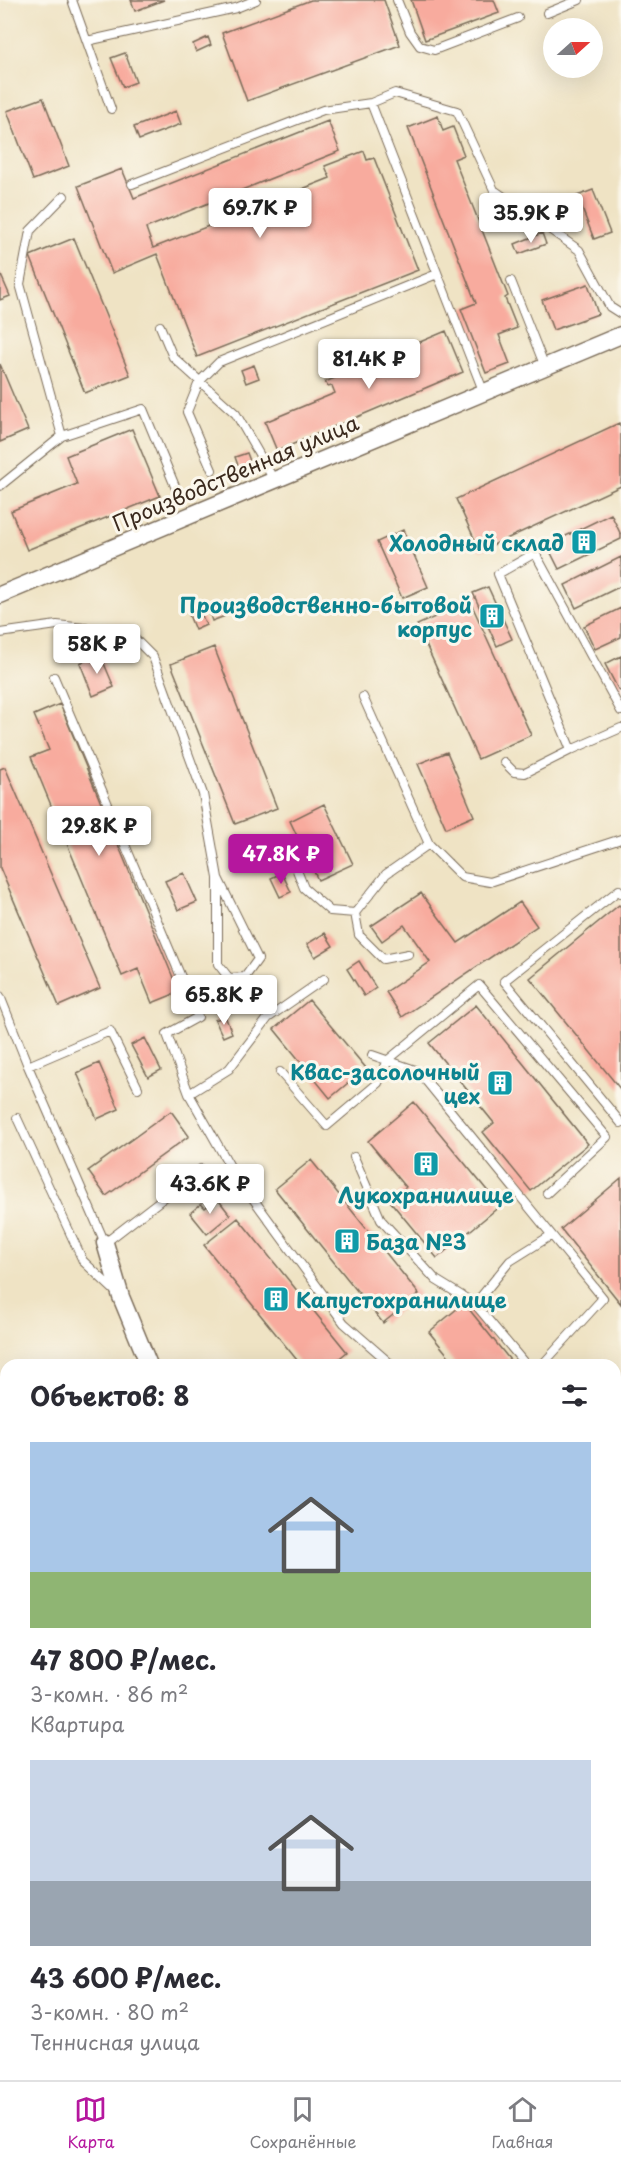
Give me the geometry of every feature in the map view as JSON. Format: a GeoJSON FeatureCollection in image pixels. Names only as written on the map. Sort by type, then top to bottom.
{"type":"FeatureCollection","features":[{"type":"Feature","properties":{"kind":"street","name":"Производственная улица"},"geometry":{"type":"LineString","coordinates":[[0,595],[621,335]]}},
{"type":"Feature","properties":{"kind":"street"},"geometry":{"type":"LineString","coordinates":[[105,1243],[121,1297],[147,1359]]}},
{"type":"Feature","properties":{"kind":"lane"},"geometry":{"type":"LineString","coordinates":[[72,0],[111,109]]}},
{"type":"Feature","properties":{"kind":"lane"},"geometry":{"type":"LineString","coordinates":[[87,40],[236,8],[256,0]]}},
{"type":"Feature","properties":{"kind":"lane"},"geometry":{"type":"LineString","coordinates":[[397,0],[410,33],[420,45],[434,50],[518,18]]}},
{"type":"Feature","properties":{"kind":"lane"},"geometry":{"type":"LineString","coordinates":[[547,13],[579,0]]}},
{"type":"Feature","properties":{"kind":"lane"},"geometry":{"type":"LineString","coordinates":[[132,184],[323,110],[371,103],[395,93],[457,111],[494,190],[579,250],[610,307],[621,314]]}},
{"type":"Feature","properties":{"kind":"lane"},"geometry":{"type":"LineString","coordinates":[[371,103],[484,393]]}},
{"type":"Feature","properties":{"kind":"lane"},"geometry":{"type":"LineString","coordinates":[[62,436],[20,284],[30,231],[64,196]]}},
{"type":"Feature","properties":{"kind":"lane"},"geometry":{"type":"LineString","coordinates":[[212,470],[187,412],[200,382],[219,362],[437,274]]}},
{"type":"Feature","properties":{"kind":"lane"},"geometry":{"type":"LineString","coordinates":[[511,281],[545,367]]}},
{"type":"Feature","properties":{"kind":"lane"},"geometry":{"type":"LineString","coordinates":[[160,326],[173,357],[236,414],[274,480]]}},
{"type":"Feature","properties":{"kind":"lane"},"geometry":{"type":"LineString","coordinates":[[0,486],[62,436],[143,409],[177,491]]}},
{"type":"Feature","properties":{"kind":"lane"},"geometry":{"type":"LineString","coordinates":[[571,750],[498,574],[535,553],[621,711]]}},
{"type":"Feature","properties":{"kind":"lane"},"geometry":{"type":"LineString","coordinates":[[0,633],[57,625],[129,633],[153,657],[203,794],[218,878],[219,964],[229,978],[244,976],[258,959],[218,878]]}},
{"type":"Feature","properties":{"kind":"lane"},"geometry":{"type":"LineString","coordinates":[[54,677],[198,1017],[167,1034],[189,1094],[232,1170],[344,1323],[385,1359]]}},
{"type":"Feature","properties":{"kind":"lane"},"geometry":{"type":"LineString","coordinates":[[363,697],[429,844],[462,877],[490,882],[621,839]]}},
{"type":"Feature","properties":{"kind":"lane"},"geometry":{"type":"LineString","coordinates":[[504,762],[514,772],[525,773],[621,728]]}},
{"type":"Feature","properties":{"kind":"lane"},"geometry":{"type":"LineString","coordinates":[[285,840],[304,888],[330,911],[355,912]]}},
{"type":"Feature","properties":{"kind":"lane"},"geometry":{"type":"LineString","coordinates":[[408,954],[383,959],[359,935],[355,912],[386,874],[429,844]]}},
{"type":"Feature","properties":{"kind":"lane"},"geometry":{"type":"LineString","coordinates":[[621,893],[619,890],[504,981],[621,1123]]}},
{"type":"Feature","properties":{"kind":"lane"},"geometry":{"type":"LineString","coordinates":[[189,1094],[229,1069],[268,1018],[324,979]]}},
{"type":"Feature","properties":{"kind":"lane"},"geometry":{"type":"LineString","coordinates":[[280,1072],[327,1126],[378,1083],[388,1060],[479,985],[607,1137],[547,1193]]}},
{"type":"Feature","properties":{"kind":"lane"},"geometry":{"type":"LineString","coordinates":[[0,996],[105,1243],[201,1169]]}},
{"type":"Feature","properties":{"kind":"lane"},"geometry":{"type":"LineString","coordinates":[[28,1066],[110,1031],[138,1088]]}},
{"type":"Feature","properties":{"kind":"lane"},"geometry":{"type":"LineString","coordinates":[[372,1055],[418,1071],[550,1236],[603,1298],[547,1359]]}},
{"type":"Feature","properties":{"kind":"lane"},"geometry":{"type":"LineString","coordinates":[[16,1118],[82,1261],[121,1297]]}},
{"type":"Feature","properties":{"kind":"lane"},"geometry":{"type":"LineString","coordinates":[[354,1157],[381,1220],[436,1280],[475,1304],[521,1359]]}},
{"type":"Feature","properties":{"kind":"lane"},"geometry":{"type":"LineString","coordinates":[[475,1304],[510,1261],[550,1236]]}},
{"type":"Feature","properties":{"kind":"building"},"geometry":{"type":"Polygon","coordinates":[[[131,0],[164,0],[135,11],[131,0]]]}},
{"type":"Feature","properties":{"kind":"building"},"geometry":{"type":"Polygon","coordinates":[[[311,0],[384,0],[400,45],[247,101],[222,33],[311,0]]]}},
{"type":"Feature","properties":{"kind":"building"},"geometry":{"type":"Polygon","coordinates":[[[411,0],[494,0],[499,13],[425,40],[411,0]]]}},
{"type":"Feature","properties":{"kind":"building"},"geometry":{"type":"Polygon","coordinates":[[[208,37],[211,45],[196,52],[193,44],[208,37]]]}},
{"type":"Feature","properties":{"kind":"building"},"geometry":{"type":"Polygon","coordinates":[[[125,53],[136,82],[123,87],[111,58],[125,53]]]}},
{"type":"Feature","properties":{"kind":"building"},"geometry":{"type":"Polygon","coordinates":[[[43,98],[69,166],[33,180],[7,111],[43,98]]]}},
{"type":"Feature","properties":{"kind":"building"},"geometry":{"type":"Polygon","coordinates":[[[176,111],[181,124],[139,140],[134,127],[176,111]]]}},
{"type":"Feature","properties":{"kind":"building"},"geometry":{"type":"Polygon","coordinates":[[[438,116],[443,131],[453,127],[464,155],[454,159],[508,296],[505,298],[517,328],[499,335],[510,364],[486,373],[461,309],[476,303],[408,128],[438,116]]]}},
{"type":"Feature","properties":{"kind":"building"},"geometry":{"type":"Polygon","coordinates":[[[328,121],[340,151],[146,228],[153,248],[330,178],[325,166],[364,151],[367,160],[374,158],[418,270],[197,357],[157,254],[112,273],[78,186],[122,169],[134,198],[328,121]]]}},
{"type":"Feature","properties":{"kind":"building"},"geometry":{"type":"Polygon","coordinates":[[[593,190],[610,233],[594,239],[577,196],[593,190]]]}},
{"type":"Feature","properties":{"kind":"building"},"geometry":{"type":"Polygon","coordinates":[[[542,233],[546,244],[519,254],[515,244],[542,233]]]}},
{"type":"Feature","properties":{"kind":"building"},"geometry":{"type":"Polygon","coordinates":[[[74,238],[130,375],[85,393],[30,256],[74,238]]]}},
{"type":"Feature","properties":{"kind":"building"},"geometry":{"type":"Polygon","coordinates":[[[0,273],[10,296],[0,300],[0,273]]]}},
{"type":"Feature","properties":{"kind":"building"},"geometry":{"type":"Polygon","coordinates":[[[588,284],[598,314],[553,330],[542,300],[588,284]]]}},
{"type":"Feature","properties":{"kind":"building"},"geometry":{"type":"Polygon","coordinates":[[[446,331],[463,372],[277,451],[265,422],[335,393],[332,386],[328,387],[325,382],[446,331]]]}},
{"type":"Feature","properties":{"kind":"building"},"geometry":{"type":"Polygon","coordinates":[[[0,364],[28,430],[0,442],[0,364]]]}},
{"type":"Feature","properties":{"kind":"building"},"geometry":{"type":"Polygon","coordinates":[[[254,365],[259,378],[246,383],[241,370],[254,365]]]}},
{"type":"Feature","properties":{"kind":"building"},"geometry":{"type":"Polygon","coordinates":[[[619,423],[621,428],[621,486],[480,551],[456,499],[619,423]]]}},
{"type":"Feature","properties":{"kind":"building"},"geometry":{"type":"Polygon","coordinates":[[[132,429],[160,496],[27,550],[11,511],[77,484],[66,456],[132,429]]]}},
{"type":"Feature","properties":{"kind":"building"},"geometry":{"type":"Polygon","coordinates":[[[247,453],[252,466],[240,471],[235,457],[247,453]]]}},
{"type":"Feature","properties":{"kind":"building","name":"Холодный склад"},"geometry":{"type":"Polygon","coordinates":[[[611,514],[621,539],[559,569],[547,545],[611,514]]]}},
{"type":"Feature","properties":{"kind":"building"},"geometry":{"type":"Polygon","coordinates":[[[403,530],[428,587],[402,598],[377,542],[403,530]]]}},
{"type":"Feature","properties":{"kind":"building","name":"Холодный склад"},"geometry":{"type":"Polygon","coordinates":[[[621,557],[621,586],[576,608],[565,585],[621,557]]]}},
{"type":"Feature","properties":{"kind":"building","name":"Производственно-бытовой корпус"},"geometry":{"type":"Polygon","coordinates":[[[488,587],[512,639],[497,646],[473,593],[488,587]]]}},
{"type":"Feature","properties":{"kind":"building"},"geometry":{"type":"Polygon","coordinates":[[[470,601],[531,735],[478,759],[417,625],[470,601]]]}},
{"type":"Feature","properties":{"kind":"building"},"geometry":{"type":"Polygon","coordinates":[[[220,604],[225,616],[212,621],[208,609],[220,604]]]}},
{"type":"Feature","properties":{"kind":"building"},"geometry":{"type":"Polygon","coordinates":[[[198,606],[206,625],[195,630],[187,610],[198,606]]]}},
{"type":"Feature","properties":{"kind":"building"},"geometry":{"type":"Polygon","coordinates":[[[621,608],[621,637],[595,649],[584,626],[621,608]]]}},
{"type":"Feature","properties":{"kind":"building"},"geometry":{"type":"Polygon","coordinates":[[[214,647],[277,808],[235,824],[171,664],[214,647]]]}},
{"type":"Feature","properties":{"kind":"building"},"geometry":{"type":"Polygon","coordinates":[[[100,654],[114,687],[93,696],[80,663],[100,654]]]}},
{"type":"Feature","properties":{"kind":"building"},"geometry":{"type":"Polygon","coordinates":[[[621,656],[621,690],[619,691],[605,664],[621,656]]]}},
{"type":"Feature","properties":{"kind":"building"},"geometry":{"type":"Polygon","coordinates":[[[60,704],[179,992],[152,1003],[138,969],[122,976],[31,757],[49,750],[34,715],[60,704]]]}},
{"type":"Feature","properties":{"kind":"building"},"geometry":{"type":"Polygon","coordinates":[[[447,752],[474,816],[446,828],[418,764],[447,752]]]}},
{"type":"Feature","properties":{"kind":"building"},"geometry":{"type":"Polygon","coordinates":[[[5,767],[100,988],[59,1006],[0,868],[0,769],[5,767]]]}},
{"type":"Feature","properties":{"kind":"building"},"geometry":{"type":"Polygon","coordinates":[[[324,804],[353,864],[318,880],[290,821],[324,804]]]}},
{"type":"Feature","properties":{"kind":"building"},"geometry":{"type":"Polygon","coordinates":[[[184,873],[197,902],[178,910],[165,881],[184,873]]]}},
{"type":"Feature","properties":{"kind":"building"},"geometry":{"type":"Polygon","coordinates":[[[282,873],[291,892],[280,897],[271,878],[282,873]]]}},
{"type":"Feature","properties":{"kind":"building"},"geometry":{"type":"Polygon","coordinates":[[[421,893],[458,943],[520,902],[537,926],[402,1017],[386,992],[430,962],[404,925],[382,941],[371,926],[421,893]]]}},
{"type":"Feature","properties":{"kind":"building"},"geometry":{"type":"Polygon","coordinates":[[[619,905],[621,907],[621,1090],[530,978],[619,905]]]}},
{"type":"Feature","properties":{"kind":"building"},"geometry":{"type":"Polygon","coordinates":[[[325,933],[333,946],[315,957],[307,944],[325,933]]]}},
{"type":"Feature","properties":{"kind":"building"},"geometry":{"type":"Polygon","coordinates":[[[359,961],[376,988],[364,996],[347,969],[359,961]]]}},
{"type":"Feature","properties":{"kind":"building","name":"Квас-засолочный цех"},"geometry":{"type":"Polygon","coordinates":[[[309,1000],[366,1068],[330,1098],[274,1029],[309,1000]]]}},
{"type":"Feature","properties":{"kind":"building","name":"Квас-засолочный цех"},"geometry":{"type":"Polygon","coordinates":[[[476,1005],[588,1144],[531,1191],[483,1132],[494,1123],[429,1043],[476,1005]]]}},
{"type":"Feature","properties":{"kind":"building"},"geometry":{"type":"Polygon","coordinates":[[[225,1016],[232,1033],[223,1037],[215,1020],[225,1016]]]}},
{"type":"Feature","properties":{"kind":"building"},"geometry":{"type":"Polygon","coordinates":[[[145,1038],[161,1070],[148,1077],[131,1045],[145,1038]]]}},
{"type":"Feature","properties":{"kind":"building"},"geometry":{"type":"Polygon","coordinates":[[[99,1063],[119,1109],[97,1119],[77,1073],[99,1063]]]}},
{"type":"Feature","properties":{"kind":"building","name":"Лукохранилище"},"geometry":{"type":"Polygon","coordinates":[[[414,1102],[500,1206],[437,1258],[390,1201],[406,1187],[368,1141],[414,1102]]]}},
{"type":"Feature","properties":{"kind":"building"},"geometry":{"type":"Polygon","coordinates":[[[171,1111],[189,1136],[106,1196],[88,1171],[171,1111]]]}},
{"type":"Feature","properties":{"kind":"building","name":"База №3"},"geometry":{"type":"Polygon","coordinates":[[[311,1160],[419,1294],[383,1323],[275,1189],[311,1160]]]}},
{"type":"Feature","properties":{"kind":"building"},"geometry":{"type":"Polygon","coordinates":[[[621,1178],[621,1304],[561,1229],[621,1178]]]}},
{"type":"Feature","properties":{"kind":"building"},"geometry":{"type":"Polygon","coordinates":[[[217,1198],[230,1215],[207,1234],[190,1213],[201,1204],[205,1208],[217,1198]]]}},
{"type":"Feature","properties":{"kind":"building","name":"Капустохранилище"},"geometry":{"type":"Polygon","coordinates":[[[238,1218],[347,1352],[338,1359],[296,1359],[204,1245],[238,1218]]]}},
{"type":"Feature","properties":{"kind":"building"},"geometry":{"type":"Polygon","coordinates":[[[464,1303],[509,1359],[451,1359],[429,1332],[464,1303]]]}},
{"type":"Feature","properties":{"kind":"place","name":"Холодный склад"},"geometry":{"type":"Point","coordinates":[584,542]}},
{"type":"Feature","properties":{"kind":"place","name":"Производственно-бытовой корпус"},"geometry":{"type":"Point","coordinates":[492,616]}},
{"type":"Feature","properties":{"kind":"place","name":"Квас-засолочный цех"},"geometry":{"type":"Point","coordinates":[500,1083]}},
{"type":"Feature","properties":{"kind":"place","name":"Лукохранилище"},"geometry":{"type":"Point","coordinates":[426,1164]}},
{"type":"Feature","properties":{"kind":"place","name":"База №3"},"geometry":{"type":"Point","coordinates":[347,1241]}},
{"type":"Feature","properties":{"kind":"place","name":"Капустохранилище"},"geometry":{"type":"Point","coordinates":[276,1299]}}]}
